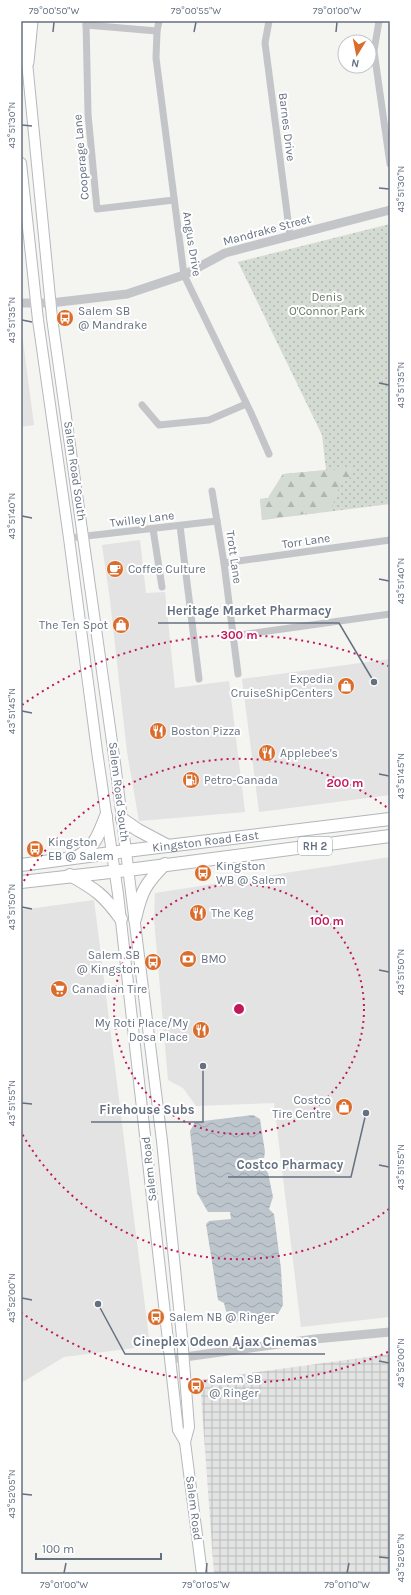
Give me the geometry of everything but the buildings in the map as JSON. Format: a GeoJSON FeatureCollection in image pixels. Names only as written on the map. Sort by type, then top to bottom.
{"type":"FeatureCollection","features":[{"type":"Feature","properties":{"kind":"highway"},"geometry":{"type":"LineString","coordinates":[[27,62],[31,21]]}},
{"type":"Feature","properties":{"kind":"main road","name":"Salem Road South"},"geometry":{"type":"LineString","coordinates":[[22,21],[51,303],[84,536],[135,919]]}},
{"type":"Feature","properties":{"kind":"main road","name":"Salem Road South"},"geometry":{"type":"LineString","coordinates":[[21,163],[36,303],[118,894]]}},
{"type":"Feature","properties":{"kind":"main road"},"geometry":{"type":"LineString","coordinates":[[76,858],[88,850],[96,839],[106,816]]}},
{"type":"Feature","properties":{"kind":"main road"},"geometry":{"type":"LineString","coordinates":[[122,819],[138,830],[168,846]]}},
{"type":"Feature","properties":{"kind":"main road","name":"Kingston Road East"},"geometry":{"type":"LineString","coordinates":[[21,865],[390,819]]}},
{"type":"Feature","properties":{"kind":"main road","name":"Kingston Road East"},"geometry":{"type":"LineString","coordinates":[[21,882],[128,870],[390,836]]}},
{"type":"Feature","properties":{"kind":"main road"},"geometry":{"type":"LineString","coordinates":[[135,919],[140,897],[151,878],[165,864]]}},
{"type":"Feature","properties":{"kind":"main road"},"geometry":{"type":"LineString","coordinates":[[70,876],[95,889],[109,902],[121,919]]}},
{"type":"Feature","properties":{"kind":"main road","name":"Salem Road"},"geometry":{"type":"LineString","coordinates":[[118,894],[178,1430],[185,1442]]}},
{"type":"Feature","properties":{"kind":"main road","name":"Salem Road"},"geometry":{"type":"LineString","coordinates":[[135,919],[162,1141],[184,1358],[189,1427],[185,1442],[202,1574]]}},
{"type":"Feature","properties":{"kind":"street","name":"Angus Drive"},"geometry":{"type":"LineString","coordinates":[[159,21],[156,58],[184,275],[246,404],[268,454]]}},
{"type":"Feature","properties":{"kind":"street","name":"Barnes Drive"},"geometry":{"type":"LineString","coordinates":[[269,21],[265,43],[290,236]]}},
{"type":"Feature","properties":{"kind":"street"},"geometry":{"type":"LineString","coordinates":[[379,21],[374,51],[390,164]]}},
{"type":"Feature","properties":{"kind":"street","name":"Cooperage Lane"},"geometry":{"type":"LineString","coordinates":[[157,31],[86,23],[88,114],[98,209],[174,200]]}},
{"type":"Feature","properties":{"kind":"street","name":"Mandrake Street"},"geometry":{"type":"LineString","coordinates":[[21,303],[51,303],[127,294],[184,275],[225,253],[390,210]]}},
{"type":"Feature","properties":{"kind":"street"},"geometry":{"type":"LineString","coordinates":[[142,405],[159,425],[209,420],[246,404]]}},
{"type":"Feature","properties":{"kind":"street","name":"Trott Lane"},"geometry":{"type":"LineString","coordinates":[[212,490],[224,562],[238,674]]}},
{"type":"Feature","properties":{"kind":"street","name":"Twilley Lane"},"geometry":{"type":"LineString","coordinates":[[69,538],[217,521]]}},
{"type":"Feature","properties":{"kind":"street"},"geometry":{"type":"LineString","coordinates":[[180,526],[199,679]]}},
{"type":"Feature","properties":{"kind":"street"},"geometry":{"type":"LineString","coordinates":[[153,529],[162,587]]}},
{"type":"Feature","properties":{"kind":"street","name":"Torr Lane"},"geometry":{"type":"LineString","coordinates":[[224,562],[390,540]]}},
{"type":"Feature","properties":{"kind":"street"},"geometry":{"type":"LineString","coordinates":[[233,636],[390,614]]}},
{"type":"Feature","properties":{"kind":"street"},"geometry":{"type":"LineString","coordinates":[[170,1359],[316,1339],[390,1332]]}},
{"type":"Feature","properties":{"kind":"shaded area"},"geometry":{"type":"Polygon","coordinates":[[[21,326],[34,425],[21,427],[21,326]]]}},
{"type":"Feature","properties":{"kind":"shaded area"},"geometry":{"type":"Polygon","coordinates":[[[140,540],[146,593],[165,592],[175,688],[229,681],[245,812],[139,821],[127,752],[110,600],[102,545],[140,540]]]}},
{"type":"Feature","properties":{"kind":"shaded area"},"geometry":{"type":"Polygon","coordinates":[[[390,659],[390,795],[259,812],[242,679],[390,659]]]}},
{"type":"Feature","properties":{"kind":"shaded area"},"geometry":{"type":"Polygon","coordinates":[[[390,857],[390,1317],[301,1327],[274,1103],[196,1106],[183,1088],[168,1080],[154,919],[155,893],[390,857]]]}},
{"type":"Feature","properties":{"kind":"shaded area"},"geometry":{"type":"Polygon","coordinates":[[[94,900],[150,1346],[64,1357],[21,1383],[21,910],[94,900]]]}},
{"type":"Feature","properties":{"kind":"shaded area"},"geometry":{"type":"Polygon","coordinates":[[[390,1354],[390,1574],[214,1574],[200,1380],[390,1354]]]}},
{"type":"Feature","properties":{"kind":"green space","name":"Denis O'Connor Park"},"geometry":{"type":"Polygon","coordinates":[[[390,224],[390,504],[262,520],[260,499],[268,498],[283,474],[326,470],[322,435],[238,262],[390,224]]]}},
{"type":"Feature","properties":{"kind":"green space"},"geometry":{"type":"Polygon","coordinates":[[[351,468],[352,476],[339,487],[331,510],[262,520],[260,499],[268,498],[283,474],[351,468]]]}},
{"type":"Feature","properties":{"kind":"water"},"geometry":{"type":"Polygon","coordinates":[[[253,1115],[260,1119],[265,1152],[264,1158],[246,1161],[245,1167],[247,1170],[265,1169],[268,1173],[273,1197],[269,1209],[274,1214],[281,1269],[283,1305],[278,1314],[232,1322],[226,1311],[224,1303],[218,1300],[206,1224],[209,1221],[231,1219],[230,1212],[208,1212],[197,1193],[190,1131],[195,1122],[253,1115]]]}},
{"type":"Feature","properties":{"kind":"place","name":"Salem SB @ Mandrake"},"geometry":{"type":"Point","coordinates":[65,318]}},
{"type":"Feature","properties":{"kind":"place","name":"Coffee Culture"},"geometry":{"type":"Point","coordinates":[115,569]}},
{"type":"Feature","properties":{"kind":"place","name":"The Ten Spot"},"geometry":{"type":"Point","coordinates":[121,625]}},
{"type":"Feature","properties":{"kind":"place","name":"Heritage Market Pharmacy"},"geometry":{"type":"Point","coordinates":[374,682]}},
{"type":"Feature","properties":{"kind":"place","name":"Expedia CruiseShipCenters"},"geometry":{"type":"Point","coordinates":[346,686]}},
{"type":"Feature","properties":{"kind":"place","name":"Boston Pizza"},"geometry":{"type":"Point","coordinates":[158,731]}},
{"type":"Feature","properties":{"kind":"place","name":"Applebee's"},"geometry":{"type":"Point","coordinates":[267,753]}},
{"type":"Feature","properties":{"kind":"place","name":"Petro-Canada"},"geometry":{"type":"Point","coordinates":[191,780]}},
{"type":"Feature","properties":{"kind":"place","name":"Kingston EB @ Salem"},"geometry":{"type":"Point","coordinates":[35,849]}},
{"type":"Feature","properties":{"kind":"place","name":"Kingston WB @ Salem"},"geometry":{"type":"Point","coordinates":[203,873]}},
{"type":"Feature","properties":{"kind":"place","name":"The Keg"},"geometry":{"type":"Point","coordinates":[198,913]}},
{"type":"Feature","properties":{"kind":"place","name":"BMO"},"geometry":{"type":"Point","coordinates":[188,959]}},
{"type":"Feature","properties":{"kind":"place","name":"Salem SB @ Kingston"},"geometry":{"type":"Point","coordinates":[153,962]}},
{"type":"Feature","properties":{"kind":"place","name":"Canadian Tire"},"geometry":{"type":"Point","coordinates":[59,989]}},
{"type":"Feature","properties":{"kind":"place","name":"My Roti Place/My Dosa Place"},"geometry":{"type":"Point","coordinates":[201,1030]}},
{"type":"Feature","properties":{"kind":"place","name":"Firehouse Subs"},"geometry":{"type":"Point","coordinates":[203,1066]}},
{"type":"Feature","properties":{"kind":"place","name":"Costco Tire Centre"},"geometry":{"type":"Point","coordinates":[344,1107]}},
{"type":"Feature","properties":{"kind":"place","name":"Costco Pharmacy"},"geometry":{"type":"Point","coordinates":[366,1113]}},
{"type":"Feature","properties":{"kind":"place","name":"Cineplex Odeon Ajax Cinemas"},"geometry":{"type":"Point","coordinates":[98,1304]}},
{"type":"Feature","properties":{"kind":"place","name":"Salem NB @ Ringer"},"geometry":{"type":"Point","coordinates":[156,1317]}},
{"type":"Feature","properties":{"kind":"place","name":"Salem SB @ Ringer"},"geometry":{"type":"Point","coordinates":[196,1386]}}]}
